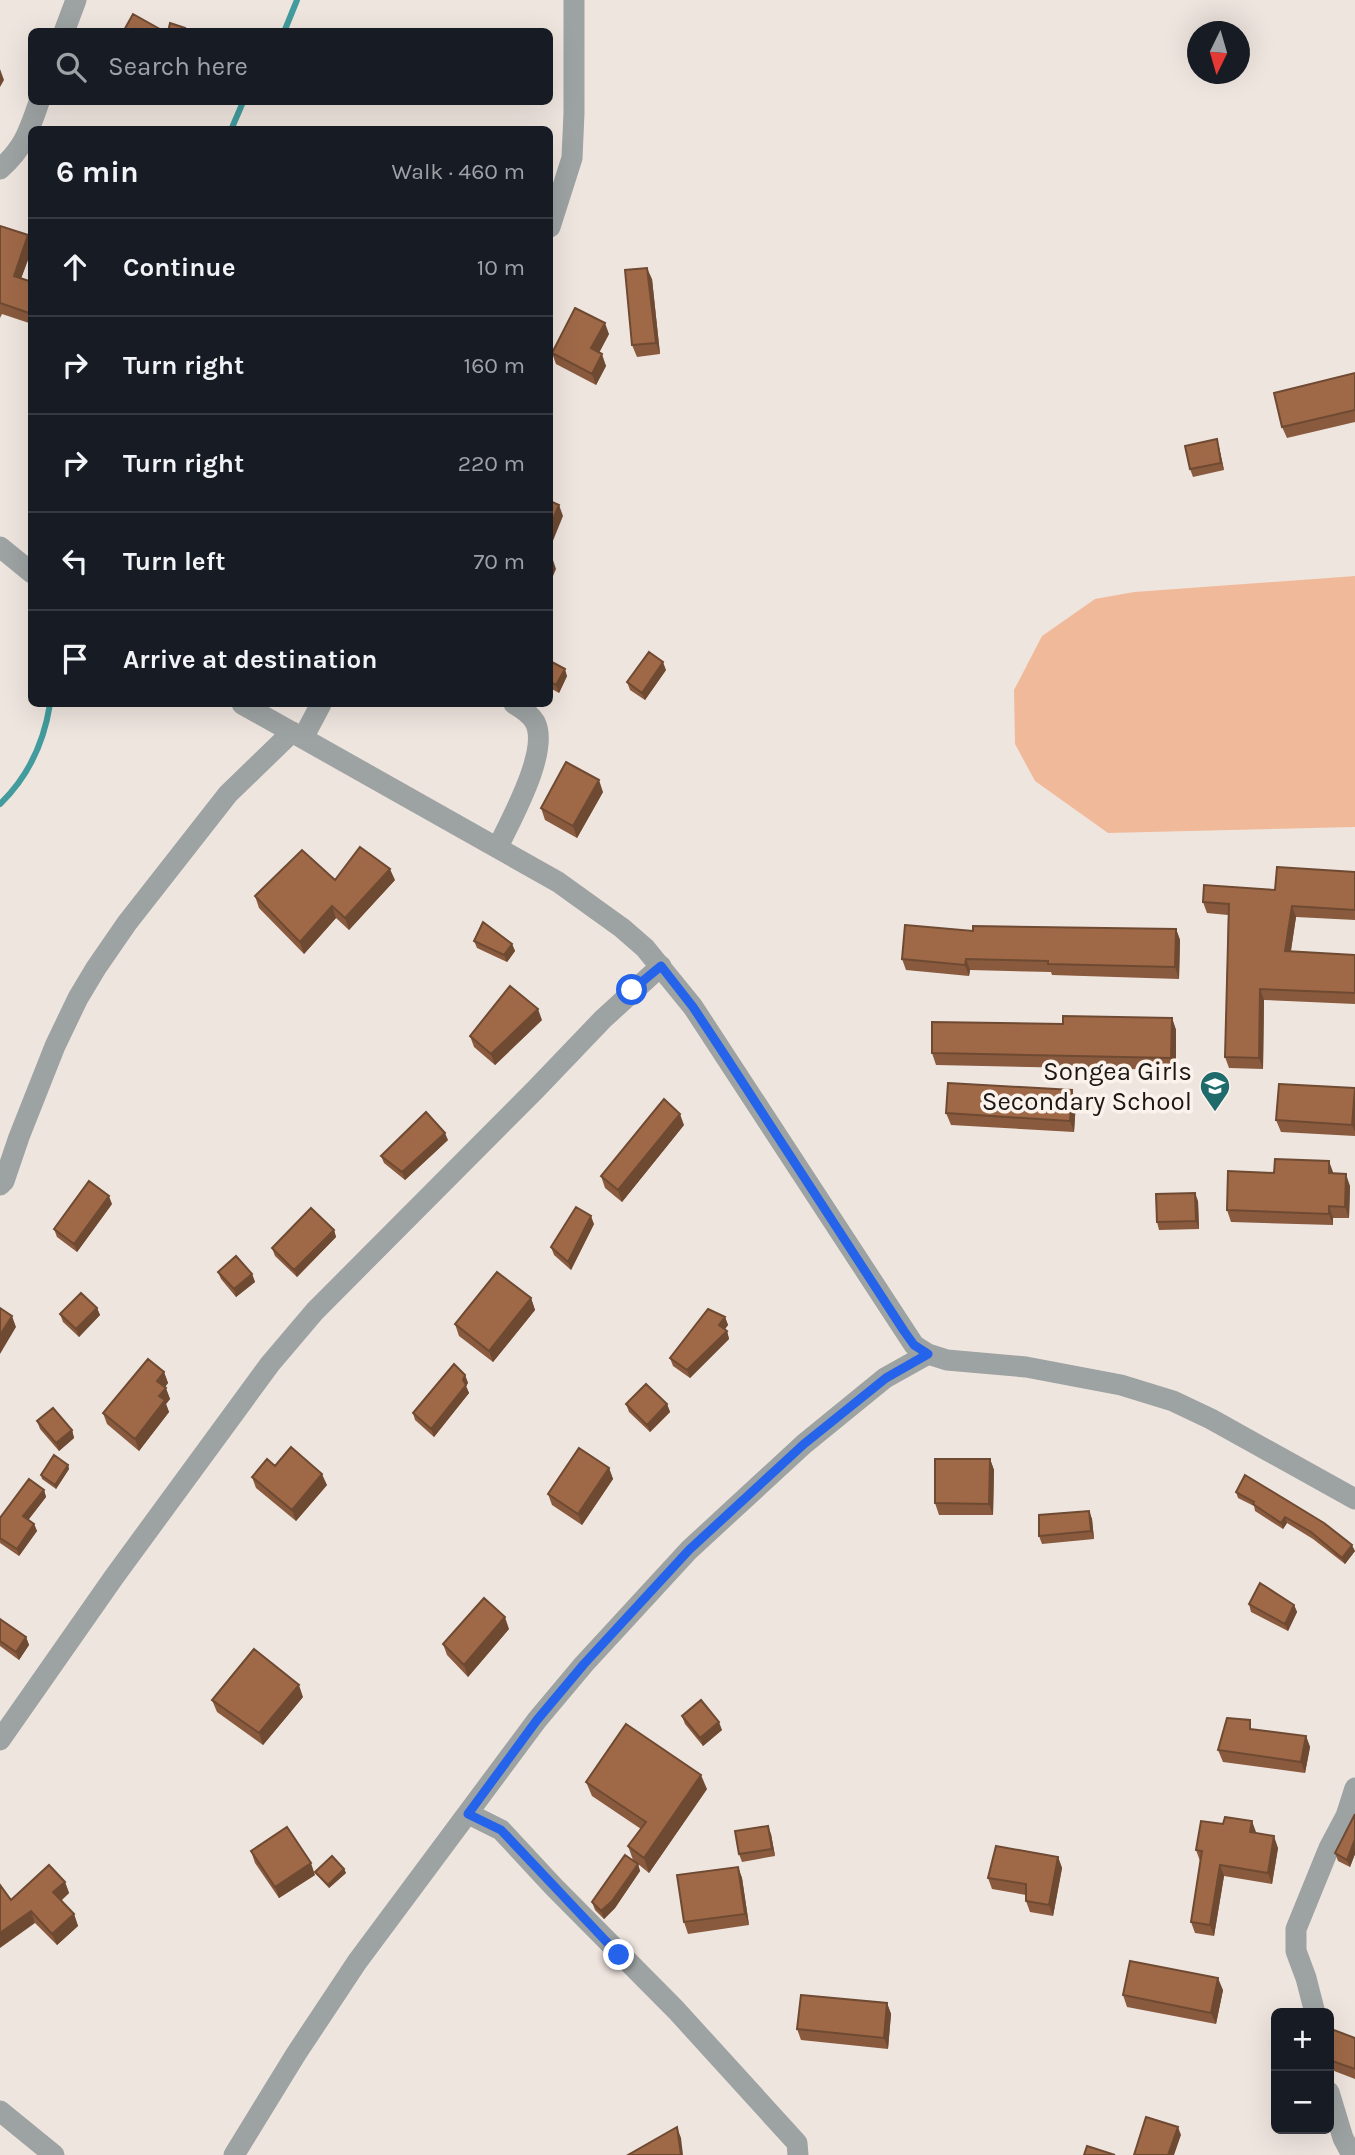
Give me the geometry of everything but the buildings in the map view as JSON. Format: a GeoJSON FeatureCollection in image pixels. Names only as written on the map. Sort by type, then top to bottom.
{"type":"FeatureCollection","features":[{"type":"Feature","properties":{"kind":"street"},"geometry":{"type":"LineString","coordinates":[[66,28],[76,0]]}},
{"type":"Feature","properties":{"kind":"street"},"geometry":{"type":"LineString","coordinates":[[553,218],[572,158],[574,0]]}},
{"type":"Feature","properties":{"kind":"street"},"geometry":{"type":"LineString","coordinates":[[31,126],[39,105]]}},
{"type":"Feature","properties":{"kind":"street"},"geometry":{"type":"LineString","coordinates":[[0,169],[16,154],[28,134]]}},
{"type":"Feature","properties":{"kind":"street"},"geometry":{"type":"LineString","coordinates":[[0,547],[28,570]]}},
{"type":"Feature","properties":{"kind":"street"},"geometry":{"type":"LineString","coordinates":[[247,707],[558,882],[622,928],[661,966],[713,1037],[914,1345],[928,1354],[947,1360],[1026,1367],[1121,1385],[1174,1401],[1355,1499]]}},
{"type":"Feature","properties":{"kind":"street"},"geometry":{"type":"LineString","coordinates":[[0,1185],[4,1181],[55,1046],[96,968],[127,923],[228,794],[298,735],[318,707]]}},
{"type":"Feature","properties":{"kind":"street"},"geometry":{"type":"LineString","coordinates":[[498,847],[537,760],[538,733],[535,721],[518,707]]}},
{"type":"Feature","properties":{"kind":"street"},"geometry":{"type":"LineString","coordinates":[[0,1740],[114,1577],[270,1364],[314,1311],[612,1009],[661,966]]}},
{"type":"Feature","properties":{"kind":"street"},"geometry":{"type":"LineString","coordinates":[[234,2155],[357,1962],[537,1720],[584,1664],[689,1550],[804,1444],[886,1378],[928,1354]]}},
{"type":"Feature","properties":{"kind":"street"},"geometry":{"type":"LineString","coordinates":[[1314,2008],[1296,1951],[1296,1929],[1329,1848],[1346,1816],[1355,1788]]}},
{"type":"Feature","properties":{"kind":"street"},"geometry":{"type":"LineString","coordinates":[[468,1814],[501,1830],[562,1896],[676,2010],[797,2143],[798,2155]]}},
{"type":"Feature","properties":{"kind":"street"},"geometry":{"type":"LineString","coordinates":[[1334,2108],[1343,2138],[1352,2155]]}},
{"type":"Feature","properties":{"kind":"street"},"geometry":{"type":"LineString","coordinates":[[0,2111],[54,2155]]}},
{"type":"Feature","properties":{"kind":"shaded area"},"geometry":{"type":"Polygon","coordinates":[[[1355,576],[1355,827],[1108,833],[1035,781],[1015,744],[1014,690],[1042,636],[1095,599],[1134,592],[1355,576]]]}},
{"type":"Feature","properties":{"kind":"waterway"},"geometry":{"type":"LineString","coordinates":[[286,28],[297,0]]}},
{"type":"Feature","properties":{"kind":"waterway"},"geometry":{"type":"LineString","coordinates":[[233,126],[242,105]]}},
{"type":"Feature","properties":{"kind":"waterway"},"geometry":{"type":"LineString","coordinates":[[0,804],[27,771],[44,732],[49,707]]}},
{"type":"Feature","properties":{"kind":"place","name":"Songea Girls Secondary School"},"geometry":{"type":"Point","coordinates":[1215,1113]}},
{"type":"Feature","properties":{"kind":"route"},"geometry":{"type":"LineString","coordinates":[[619,1955],[501,1830],[468,1814],[537,1720],[584,1664],[689,1550],[804,1444],[886,1378],[928,1354],[914,1345],[904,1331],[693,1007],[661,966],[632,990]]}}]}
